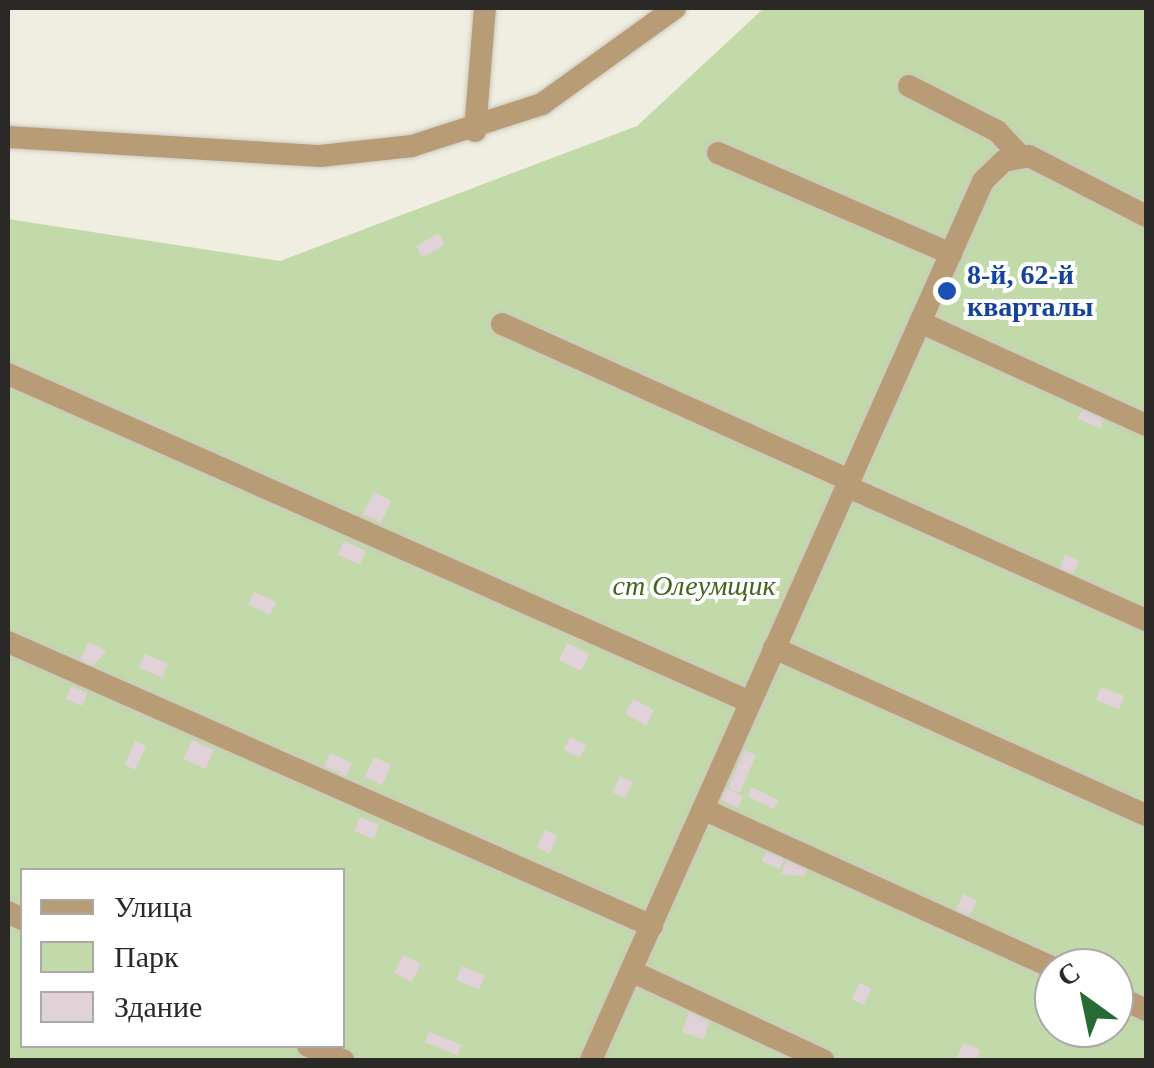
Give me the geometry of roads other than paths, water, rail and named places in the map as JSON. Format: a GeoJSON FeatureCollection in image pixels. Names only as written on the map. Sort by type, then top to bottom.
{"type":"FeatureCollection","features":[{"type":"Feature","properties":{"kind":"street"},"geometry":{"type":"LineString","coordinates":[[476,131],[485,8]]}},
{"type":"Feature","properties":{"kind":"street"},"geometry":{"type":"LineString","coordinates":[[8,137],[320,156],[476,131],[572,87],[676,8]]}},
{"type":"Feature","properties":{"kind":"street"},"geometry":{"type":"LineString","coordinates":[[908,86],[997,131],[1020,156],[1146,216]]}},
{"type":"Feature","properties":{"kind":"street"},"geometry":{"type":"LineString","coordinates":[[718,153],[950,254]]}},
{"type":"Feature","properties":{"kind":"street"},"geometry":{"type":"LineString","coordinates":[[591,1060],[983,180],[1020,156]]}},
{"type":"Feature","properties":{"kind":"street"},"geometry":{"type":"LineString","coordinates":[[920,322],[1146,425]]}},
{"type":"Feature","properties":{"kind":"street"},"geometry":{"type":"LineString","coordinates":[[502,324],[1146,620]]}},
{"type":"Feature","properties":{"kind":"street"},"geometry":{"type":"LineString","coordinates":[[8,374],[750,702]]}},
{"type":"Feature","properties":{"kind":"street"},"geometry":{"type":"LineString","coordinates":[[8,642],[652,926]]}},
{"type":"Feature","properties":{"kind":"street"},"geometry":{"type":"LineString","coordinates":[[774,648],[1146,815]]}},
{"type":"Feature","properties":{"kind":"street"},"geometry":{"type":"LineString","coordinates":[[703,809],[1034,959]]}},
{"type":"Feature","properties":{"kind":"street"},"geometry":{"type":"LineString","coordinates":[[631,972],[824,1060]]}},
{"type":"Feature","properties":{"kind":"street"},"geometry":{"type":"LineString","coordinates":[[313,1048],[343,1060]]}},
{"type":"Feature","properties":{"kind":"place","name":"8-й, 62-й кварталы"},"geometry":{"type":"Point","coordinates":[947,291]}},
{"type":"Feature","properties":{"kind":"park label","name":"ст Олеумщик"},"geometry":{"type":"Point","coordinates":[694,586]}}]}
